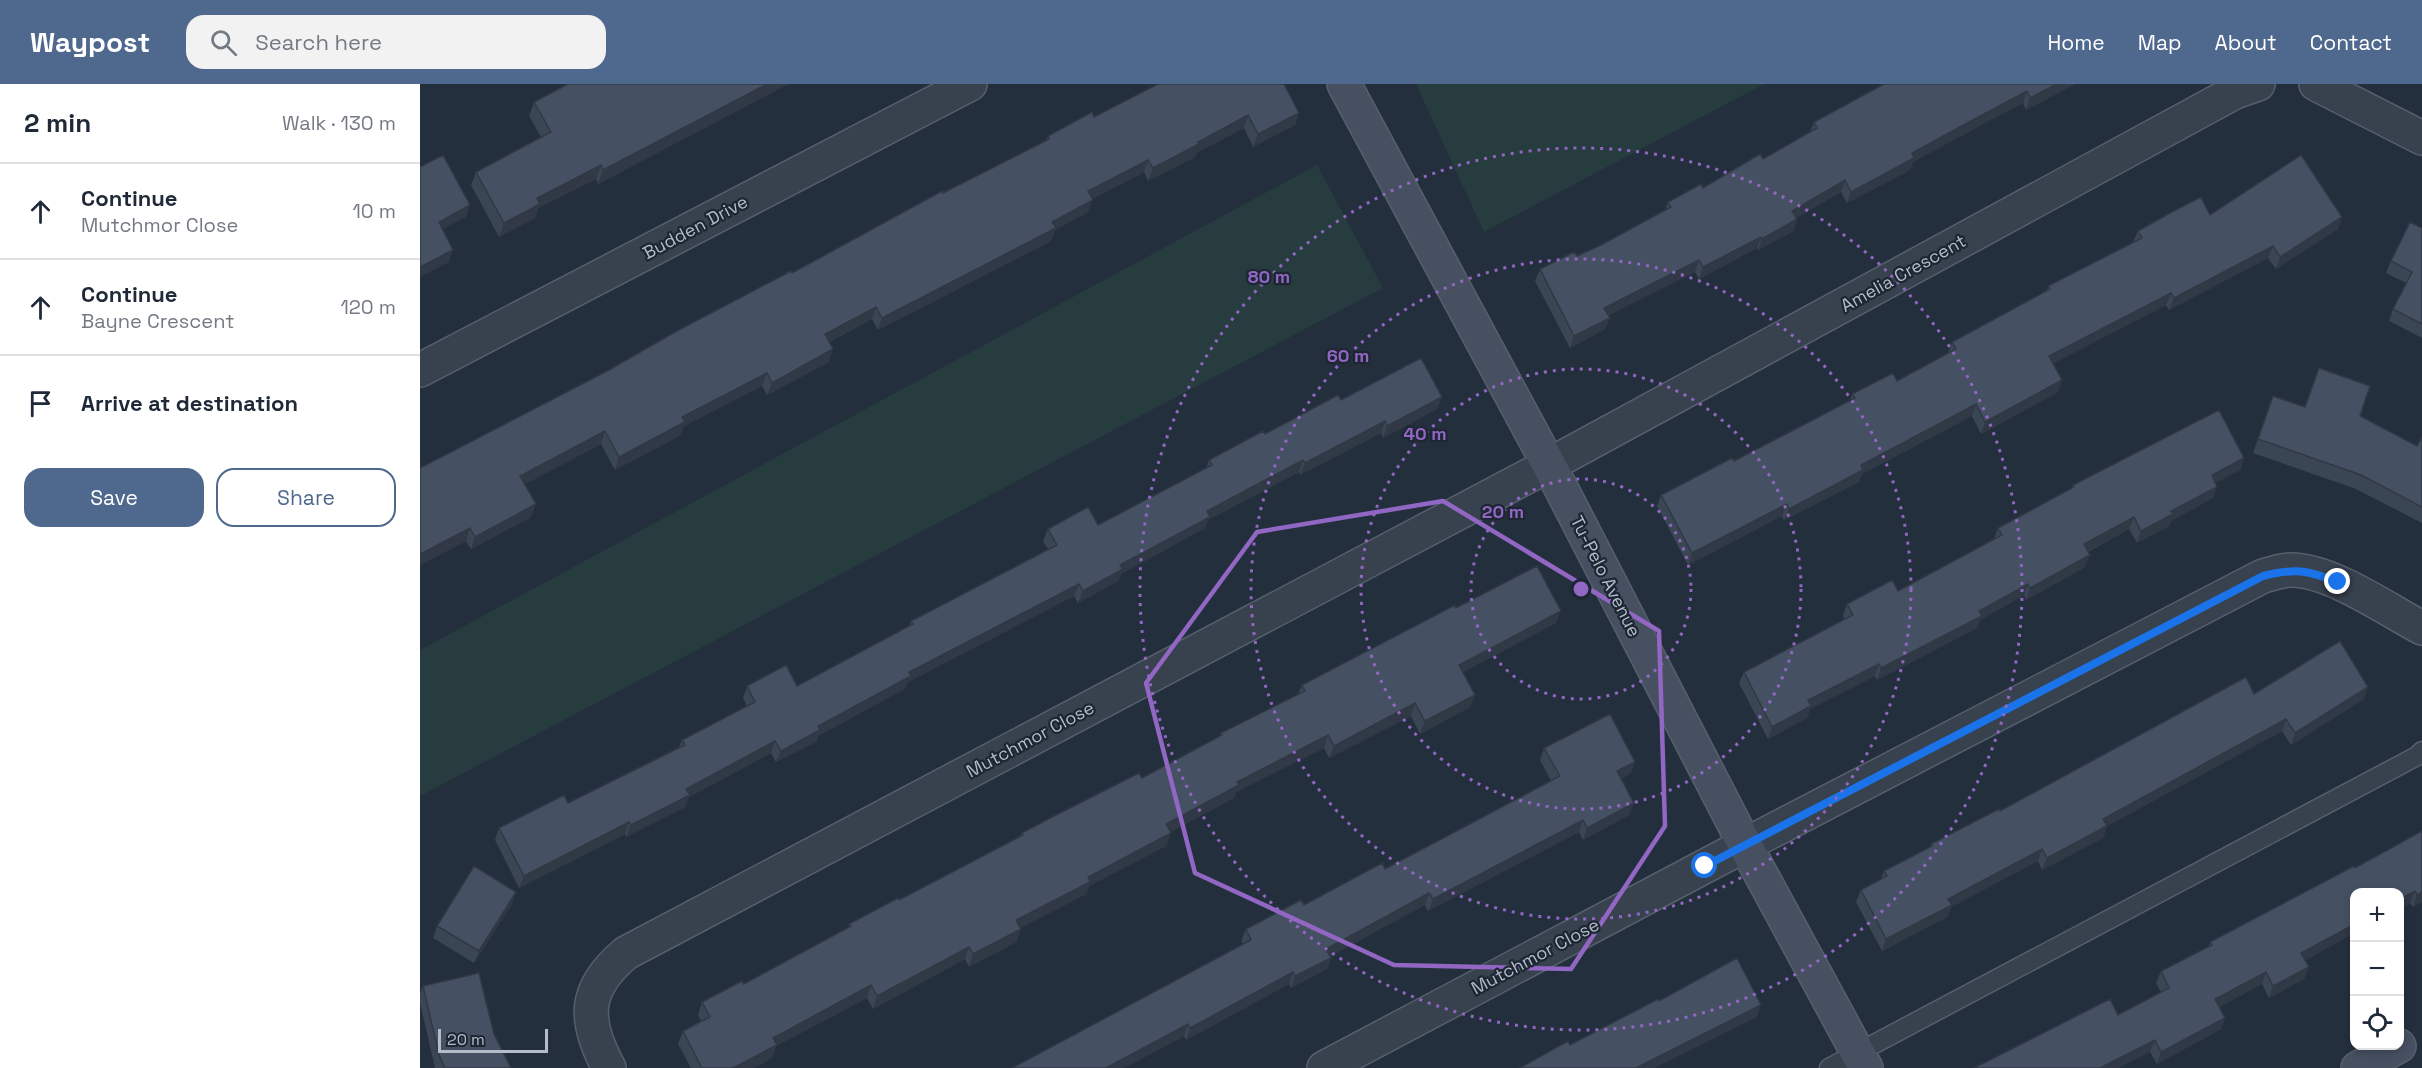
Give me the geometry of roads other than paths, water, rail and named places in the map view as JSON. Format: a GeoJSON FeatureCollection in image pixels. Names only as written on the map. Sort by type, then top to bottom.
{"type":"FeatureCollection","features":[{"type":"Feature","properties":{"kind":"street","name":"Budden Drive"},"geometry":{"type":"LineString","coordinates":[[420,370],[970,84]]}},
{"type":"Feature","properties":{"kind":"street","name":"Tu-Pelo Avenue"},"geometry":{"type":"LineString","coordinates":[[1344,84],[1549,465],[1745,844],[1862,1060]]}},
{"type":"Feature","properties":{"kind":"street","name":"Amelia Crescent"},"geometry":{"type":"LineString","coordinates":[[1549,465],[2235,92],[2258,84]]}},
{"type":"Feature","properties":{"kind":"street"},"geometry":{"type":"LineString","coordinates":[[2316,84],[2422,138]]}},
{"type":"Feature","properties":{"kind":"street","name":"Mutchmor Close"},"geometry":{"type":"LineString","coordinates":[[609,1068],[593,1032],[591,1013],[593,994],[600,979],[626,953],[1549,465]]}},
{"type":"Feature","properties":{"kind":"street","name":"Mutchmor Close"},"geometry":{"type":"LineString","coordinates":[[1324,1068],[1745,844],[2263,576],[2289,570],[2313,573],[2338,582],[2422,628]]}},
{"type":"Feature","properties":{"kind":"street"},"geometry":{"type":"LineString","coordinates":[[2404,1042],[2422,1033]]}},
{"type":"Feature","properties":{"kind":"street"},"geometry":{"type":"LineString","coordinates":[[2358,1068],[2390,1050]]}},
{"type":"Feature","properties":{"kind":"lane"},"geometry":{"type":"LineString","coordinates":[[1829,1068],[1862,1060],[2407,762],[2422,751]]}}]}
